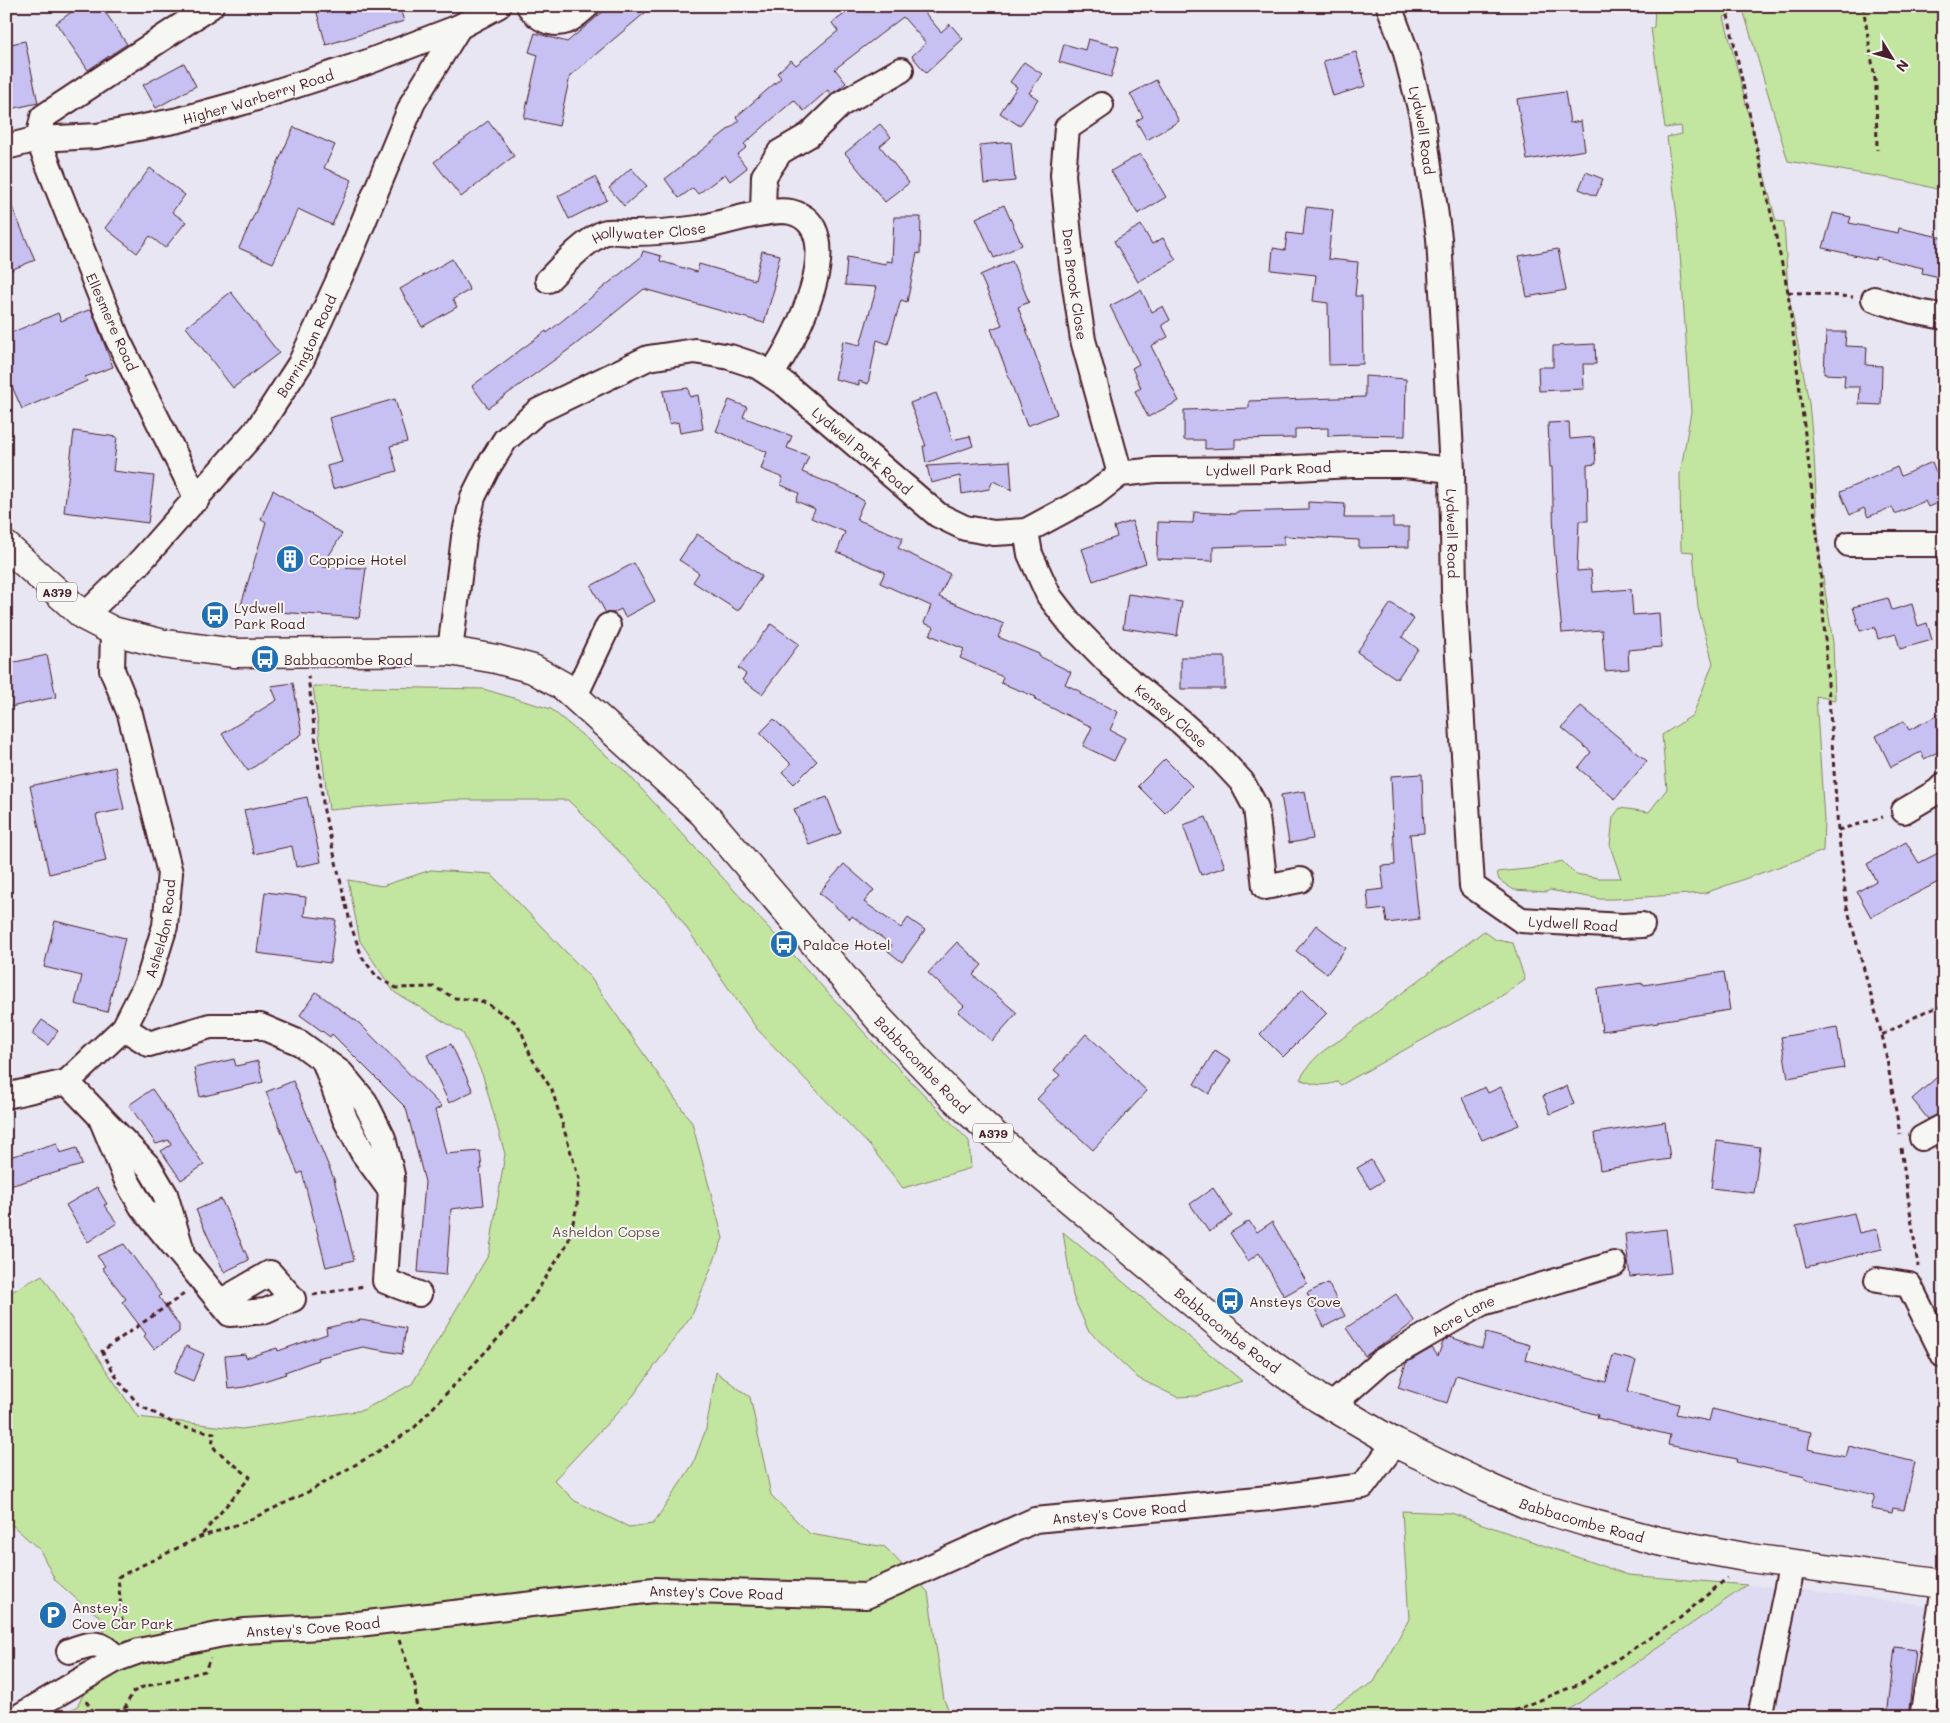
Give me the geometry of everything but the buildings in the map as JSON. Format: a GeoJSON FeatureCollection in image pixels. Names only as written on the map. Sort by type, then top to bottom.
{"type":"FeatureCollection","features":[{"type":"Feature","properties":{"kind":"main road","name":"Babbacombe Road"},"geometry":{"type":"LineString","coordinates":[[6,546],[84,616],[113,631],[164,644],[234,652],[450,651],[496,658],[533,669],[564,686],[703,813],[879,1019],[954,1098],[1012,1151],[1230,1334],[1331,1406],[1395,1443],[1526,1504],[1658,1541],[1750,1558],[1944,1584]]}},
{"type":"Feature","properties":{"kind":"street"},"geometry":{"type":"LineString","coordinates":[[38,140],[42,117],[211,6]]}},
{"type":"Feature","properties":{"kind":"street","name":"Higher Warberry Road"},"geometry":{"type":"LineString","coordinates":[[6,147],[38,140],[98,136],[178,120],[244,102],[365,63],[460,28],[498,6]]}},
{"type":"Feature","properties":{"kind":"street"},"geometry":{"type":"LineString","coordinates":[[529,6],[533,12],[547,22],[566,22],[586,6]]}},
{"type":"Feature","properties":{"kind":"street","name":"Lydwell Road"},"geometry":{"type":"LineString","coordinates":[[1389,6],[1405,49],[1422,116],[1438,228],[1452,470],[1454,591],[1472,886],[1521,920],[1622,926],[1642,925]]}},
{"type":"Feature","properties":{"kind":"street","name":"Barrington Road"},"geometry":{"type":"LineString","coordinates":[[84,616],[139,563],[259,427],[300,364],[345,266],[413,102],[460,28]]}},
{"type":"Feature","properties":{"kind":"street"},"geometry":{"type":"LineString","coordinates":[[763,213],[764,176],[780,152],[809,135],[841,104],[901,70]]}},
{"type":"Feature","properties":{"kind":"street","name":"Den Brook Close"},"geometry":{"type":"LineString","coordinates":[[1100,105],[1068,128],[1063,175],[1072,266],[1083,340],[1120,474]]}},
{"type":"Feature","properties":{"kind":"street","name":"Ellesmere Road"},"geometry":{"type":"LineString","coordinates":[[38,140],[118,340],[197,499]]}},
{"type":"Feature","properties":{"kind":"street","name":"Hollywater Close"},"geometry":{"type":"LineString","coordinates":[[548,280],[572,256],[604,232],[675,232],[713,226],[763,213],[790,212],[810,221],[816,233],[819,256],[806,311],[784,358],[772,374]]}},
{"type":"Feature","properties":{"kind":"street"},"geometry":{"type":"LineString","coordinates":[[1874,299],[1914,311],[1944,317]]}},
{"type":"Feature","properties":{"kind":"street","name":"Lydwell Park Road"},"geometry":{"type":"LineString","coordinates":[[450,651],[464,537],[473,498],[504,440],[538,411],[648,358],[695,350],[730,357],[772,374],[938,515],[965,528],[994,533],[1026,531],[1094,495],[1120,474],[1155,470],[1277,469],[1352,465],[1404,465],[1452,470]]}},
{"type":"Feature","properties":{"kind":"street","name":"Kensey Close"},"geometry":{"type":"LineString","coordinates":[[1026,531],[1030,554],[1049,596],[1070,623],[1112,666],[1182,723],[1216,754],[1242,782],[1256,808],[1265,887],[1300,880]]}},
{"type":"Feature","properties":{"kind":"street"},"geometry":{"type":"LineString","coordinates":[[1849,544],[1944,544]]}},
{"type":"Feature","properties":{"kind":"street"},"geometry":{"type":"LineString","coordinates":[[575,696],[608,626]]}},
{"type":"Feature","properties":{"kind":"street","name":"Asheldon Road"},"geometry":{"type":"LineString","coordinates":[[68,1082],[124,1028],[148,981],[165,926],[170,874],[130,714],[112,670],[113,631]]}},
{"type":"Feature","properties":{"kind":"street"},"geometry":{"type":"LineString","coordinates":[[1904,811],[1938,791],[1944,785]]}},
{"type":"Feature","properties":{"kind":"street"},"geometry":{"type":"LineString","coordinates":[[124,1028],[149,1044],[210,1026],[260,1026],[300,1044],[341,1073],[365,1102],[383,1138],[392,1175],[375,1284],[419,1294]]}},
{"type":"Feature","properties":{"kind":"street"},"geometry":{"type":"LineString","coordinates":[[324,1061],[345,1119],[363,1153],[391,1191]]}},
{"type":"Feature","properties":{"kind":"street"},"geometry":{"type":"LineString","coordinates":[[6,1096],[68,1082],[149,1167],[165,1194],[184,1256]]}},
{"type":"Feature","properties":{"kind":"street"},"geometry":{"type":"LineString","coordinates":[[345,1119],[365,1102]]}},
{"type":"Feature","properties":{"kind":"street"},"geometry":{"type":"LineString","coordinates":[[100,1116],[127,1181],[142,1207],[184,1256],[202,1281],[230,1314],[266,1311],[293,1299],[270,1273],[220,1302]]}},
{"type":"Feature","properties":{"kind":"street"},"geometry":{"type":"LineString","coordinates":[[1908,1141],[1944,1126]]}},
{"type":"Feature","properties":{"kind":"street"},"geometry":{"type":"LineString","coordinates":[[363,1153],[383,1138]]}},
{"type":"Feature","properties":{"kind":"street"},"geometry":{"type":"LineString","coordinates":[[127,1181],[149,1167]]}},
{"type":"Feature","properties":{"kind":"street"},"geometry":{"type":"LineString","coordinates":[[142,1207],[165,1194]]}},
{"type":"Feature","properties":{"kind":"street","name":"Acre Lane"},"geometry":{"type":"LineString","coordinates":[[1331,1406],[1382,1361],[1482,1303],[1614,1264]]}},
{"type":"Feature","properties":{"kind":"street"},"geometry":{"type":"LineString","coordinates":[[1877,1280],[1909,1285],[1944,1356]]}},
{"type":"Feature","properties":{"kind":"street","name":"Anstey's Cove Road"},"geometry":{"type":"LineString","coordinates":[[18,1717],[112,1653],[139,1651],[244,1631],[341,1626],[654,1590],[866,1596],[1035,1520],[1269,1498],[1363,1486],[1395,1443]]}},
{"type":"Feature","properties":{"kind":"street"},"geometry":{"type":"LineString","coordinates":[[1760,1717],[1792,1563]]}},
{"type":"Feature","properties":{"kind":"street"},"geometry":{"type":"LineString","coordinates":[[1922,1717],[1944,1589]]}},
{"type":"Feature","properties":{"kind":"street"},"geometry":{"type":"LineString","coordinates":[[69,1651],[90,1644],[112,1653]]}},
{"type":"Feature","properties":{"kind":"path"},"geometry":{"type":"LineString","coordinates":[[1726,6],[1788,292],[1819,551],[1838,830],[1847,907],[1882,1035],[1908,1141],[1916,1261],[1920,1270]]}},
{"type":"Feature","properties":{"kind":"path"},"geometry":{"type":"LineString","coordinates":[[1863,6],[1876,86],[1877,150]]}},
{"type":"Feature","properties":{"kind":"path"},"geometry":{"type":"LineString","coordinates":[[1788,292],[1874,299]]}},
{"type":"Feature","properties":{"kind":"path"},"geometry":{"type":"LineString","coordinates":[[1838,830],[1904,811]]}},
{"type":"Feature","properties":{"kind":"path"},"geometry":{"type":"LineString","coordinates":[[1882,1035],[1926,1011],[1944,1006]]}},
{"type":"Feature","properties":{"kind":"path"},"geometry":{"type":"LineString","coordinates":[[200,1537],[250,1477],[216,1450],[212,1445],[214,1433],[181,1427],[139,1406],[118,1380],[102,1351],[202,1281]]}},
{"type":"Feature","properties":{"kind":"path"},"geometry":{"type":"LineString","coordinates":[[293,1299],[375,1284]]}},
{"type":"Feature","properties":{"kind":"path"},"geometry":{"type":"LineString","coordinates":[[112,1653],[105,1642],[122,1620],[118,1577],[167,1554]]}},
{"type":"Feature","properties":{"kind":"path"},"geometry":{"type":"LineString","coordinates":[[1508,1717],[1511,1712],[1579,1684],[1680,1618],[1750,1558]]}},
{"type":"Feature","properties":{"kind":"path"},"geometry":{"type":"LineString","coordinates":[[120,1717],[134,1692],[143,1687],[205,1671],[218,1635]]}},
{"type":"Feature","properties":{"kind":"path"},"geometry":{"type":"LineString","coordinates":[[403,1650],[415,1684],[416,1703],[422,1717]]}},
{"type":"Feature","properties":{"kind":"path"},"geometry":{"type":"LineString","coordinates":[[126,1717],[127,1703]]}},
{"type":"Feature","properties":{"kind":"shaded area"},"geometry":{"type":"Polygon","coordinates":[[[1747,1585],[1804,1589],[1925,1606],[1944,1604],[1936,1717],[1559,1717],[1747,1585]]]}},
{"type":"Feature","properties":{"kind":"green space"},"geometry":{"type":"Polygon","coordinates":[[[1655,6],[1727,6],[1730,15],[1724,17],[1776,221],[1784,222],[1788,292],[1809,403],[1819,551],[1833,643],[1835,700],[1816,696],[1824,820],[1823,851],[1705,893],[1600,899],[1549,890],[1547,892],[1514,890],[1499,880],[1497,872],[1537,868],[1562,861],[1575,874],[1599,878],[1621,878],[1610,846],[1613,817],[1620,808],[1649,812],[1667,789],[1662,735],[1693,715],[1713,663],[1698,608],[1693,552],[1681,551],[1680,474],[1691,412],[1678,224],[1667,137],[1682,134],[1681,126],[1665,128],[1651,28],[1654,27],[1655,6]]]}},
{"type":"Feature","properties":{"kind":"green space"},"geometry":{"type":"Polygon","coordinates":[[[1742,6],[1944,6],[1944,191],[1910,182],[1788,161],[1742,6]]]}},
{"type":"Feature","properties":{"kind":"green space"},"geometry":{"type":"Polygon","coordinates":[[[313,686],[483,689],[551,709],[625,771],[873,1042],[969,1141],[971,1168],[903,1188],[870,1146],[757,1029],[667,900],[568,800],[451,800],[329,810],[313,686]]]}},
{"type":"Feature","properties":{"kind":"green space","name":"Asheldon Copse"},"geometry":{"type":"Polygon","coordinates":[[[431,870],[491,874],[590,977],[692,1123],[723,1238],[693,1313],[633,1396],[554,1480],[575,1501],[629,1527],[653,1524],[693,1464],[706,1429],[716,1372],[750,1397],[771,1495],[810,1534],[885,1547],[928,1592],[944,1700],[952,1717],[51,1717],[77,1707],[107,1647],[102,1618],[82,1604],[55,1580],[40,1550],[11,1524],[6,1531],[6,1295],[42,1275],[138,1417],[242,1429],[363,1410],[412,1384],[489,1254],[505,1154],[483,1076],[463,1033],[394,992],[360,941],[348,880],[382,886],[431,870]]]}},
{"type":"Feature","properties":{"kind":"green space"},"geometry":{"type":"Polygon","coordinates":[[[1484,931],[1496,940],[1513,943],[1525,980],[1500,997],[1341,1085],[1337,1082],[1318,1085],[1300,1079],[1308,1066],[1322,1052],[1484,931]]]}},
{"type":"Feature","properties":{"kind":"green space"},"geometry":{"type":"Polygon","coordinates":[[[1063,1232],[1242,1381],[1197,1396],[1177,1397],[1138,1378],[1088,1330],[1073,1296],[1063,1232]]]}},
{"type":"Feature","properties":{"kind":"green space"},"geometry":{"type":"Polygon","coordinates":[[[1402,1511],[1451,1513],[1628,1575],[1747,1585],[1559,1717],[1332,1717],[1329,1709],[1374,1682],[1409,1619],[1402,1511]]]}},
{"type":"Feature","properties":{"kind":"place","name":"Coppice Hotel"},"geometry":{"type":"Point","coordinates":[290,559]}},
{"type":"Feature","properties":{"kind":"place","name":"Lydwell Park Road"},"geometry":{"type":"Point","coordinates":[215,615]}},
{"type":"Feature","properties":{"kind":"place","name":"Babbacombe Road"},"geometry":{"type":"Point","coordinates":[265,659]}},
{"type":"Feature","properties":{"kind":"place","name":"Palace Hotel"},"geometry":{"type":"Point","coordinates":[784,944]}},
{"type":"Feature","properties":{"kind":"place","name":"Ansteys Cove"},"geometry":{"type":"Point","coordinates":[1230,1301]}},
{"type":"Feature","properties":{"kind":"place","name":"Anstey's Cove Car Park"},"geometry":{"type":"Point","coordinates":[53,1615]}}]}
